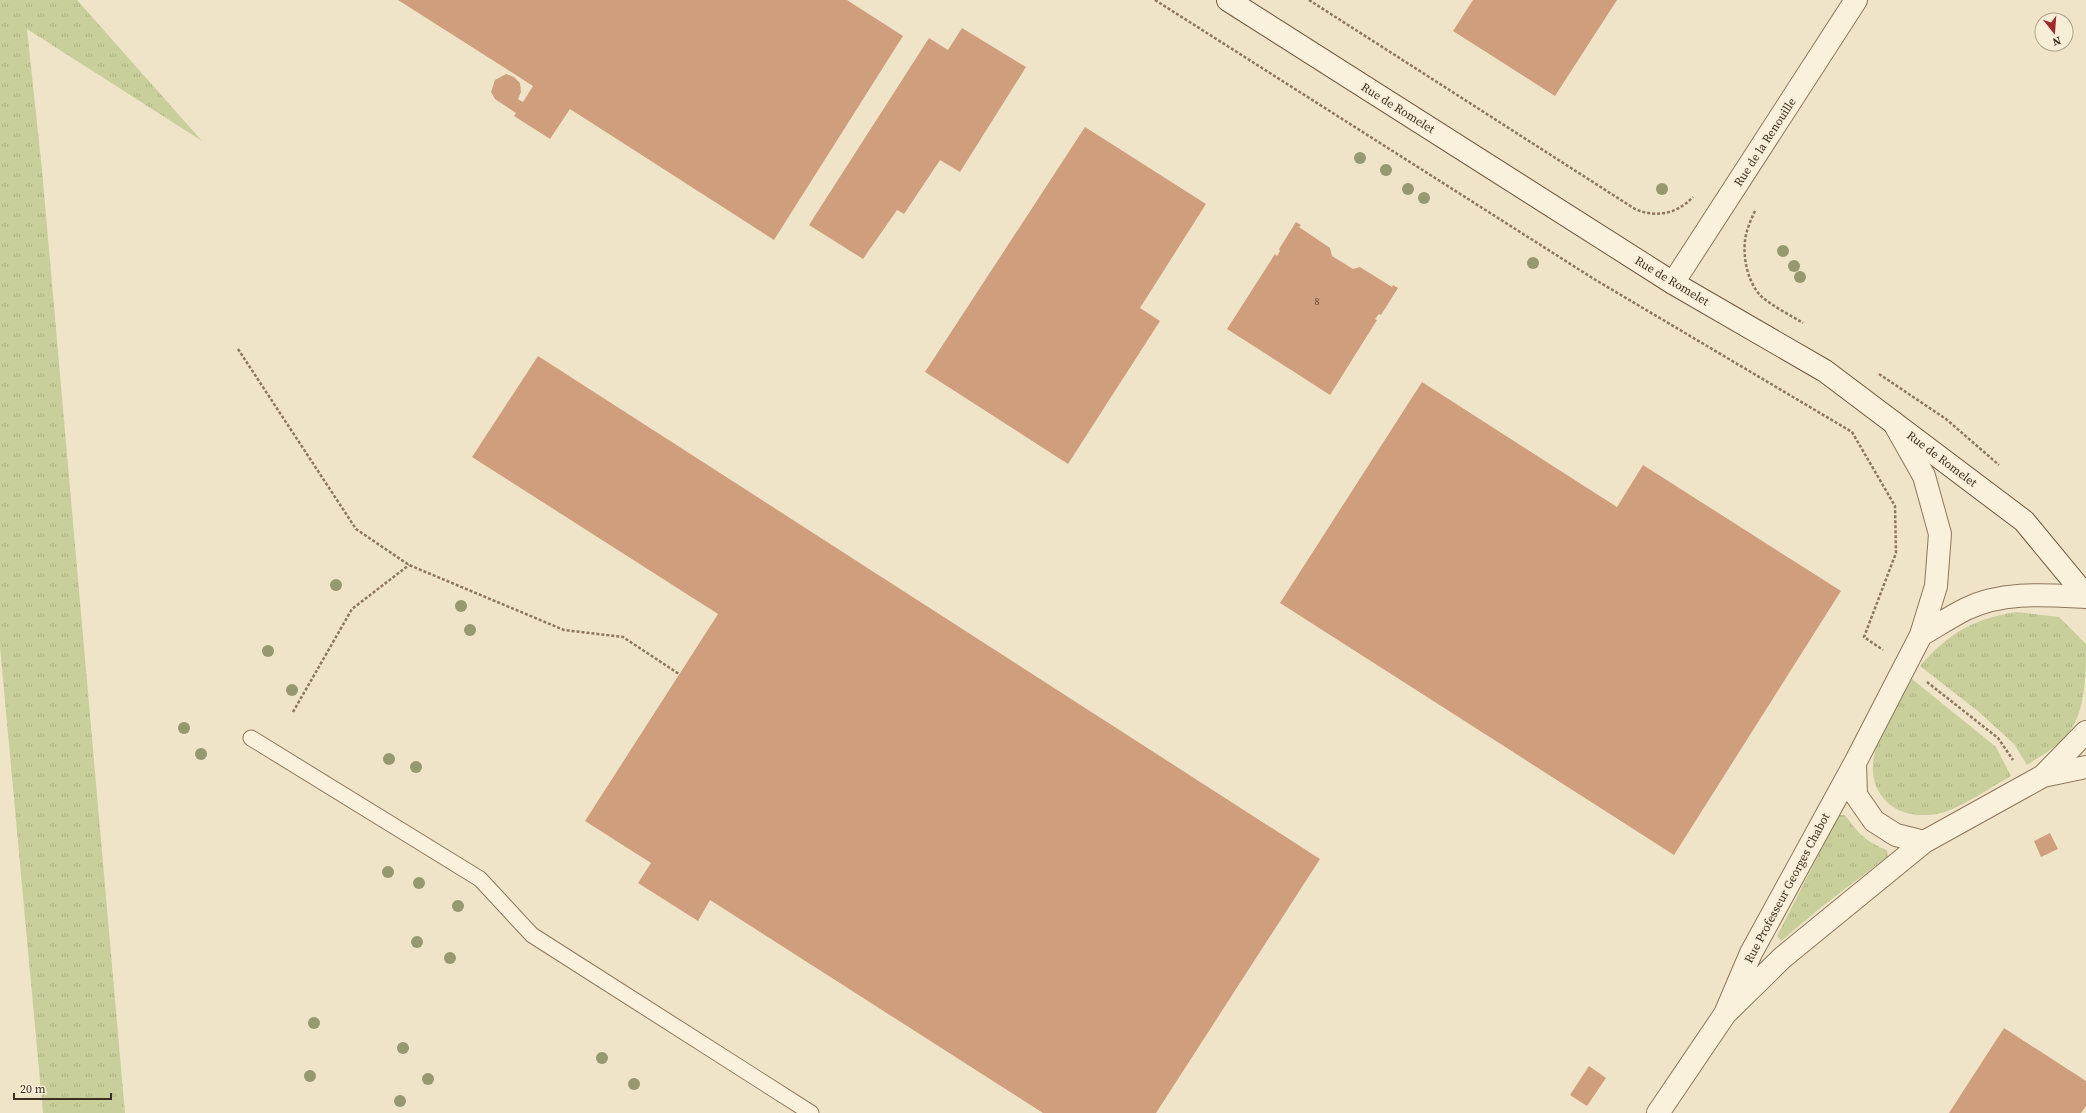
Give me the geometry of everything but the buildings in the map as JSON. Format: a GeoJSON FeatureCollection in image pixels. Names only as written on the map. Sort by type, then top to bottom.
{"type":"FeatureCollection","features":[{"type":"Feature","properties":{"kind":"street","name":"Rue de Romelet"},"geometry":{"type":"LineString","coordinates":[[1228,0],[1673,283],[1825,371],[2024,521],[2086,597]]}},
{"type":"Feature","properties":{"kind":"street","name":"Rue de la Renouille"},"geometry":{"type":"LineString","coordinates":[[1673,283],[1856,0]]}},
{"type":"Feature","properties":{"kind":"street","name":"Rue Professeur Georges Chabot"},"geometry":{"type":"LineString","coordinates":[[1658,1113],[1724,1014],[1751,953],[1855,763],[1921,635],[1936,586],[1940,534],[1924,476],[1894,423]]}},
{"type":"Feature","properties":{"kind":"street"},"geometry":{"type":"LineString","coordinates":[[1921,635],[1967,608],[2000,598],[2032,594],[2086,597]]}},
{"type":"Feature","properties":{"kind":"street","name":"Rue Professeur Georges Chabot"},"geometry":{"type":"LineString","coordinates":[[1724,1014],[1782,958],[1924,842],[2043,776],[2086,732]]}},
{"type":"Feature","properties":{"kind":"street","name":"Rue Professeur Georges Chabot"},"geometry":{"type":"LineString","coordinates":[[1855,763],[1856,796],[1874,821],[1896,835],[1924,842]]}},
{"type":"Feature","properties":{"kind":"street","name":"Rue Professeur Georges Chabot"},"geometry":{"type":"LineString","coordinates":[[2043,776],[2086,767]]}},
{"type":"Feature","properties":{"kind":"lane"},"geometry":{"type":"LineString","coordinates":[[251,738],[480,879],[532,935],[810,1113]]}},
{"type":"Feature","properties":{"kind":"path"},"geometry":{"type":"LineString","coordinates":[[1155,0],[1594,279],[1852,432],[1895,506],[1896,553],[1864,637],[1905,664],[1998,738],[2014,761],[2024,787]]}},
{"type":"Feature","properties":{"kind":"path"},"geometry":{"type":"LineString","coordinates":[[238,349],[356,529],[409,565],[564,630],[623,637],[680,674]]}},
{"type":"Feature","properties":{"kind":"path"},"geometry":{"type":"LineString","coordinates":[[293,712],[352,608],[409,565]]}},
{"type":"Feature","properties":{"kind":"green space"},"geometry":{"type":"Polygon","coordinates":[[[0,0],[77,0],[202,141],[27,29],[42,170],[125,1113],[43,1113],[0,647],[0,0]]]}},
{"type":"Feature","properties":{"kind":"green space"},"geometry":{"type":"Polygon","coordinates":[[[2016,612],[2059,617],[2086,644],[2086,669],[2083,695],[2076,720],[2071,731],[2063,740],[2027,765],[2014,744],[1979,712],[1920,666],[1941,645],[1963,629],[1974,623],[2016,612]]]}},
{"type":"Feature","properties":{"kind":"green space"},"geometry":{"type":"Polygon","coordinates":[[[1912,679],[1996,747],[2011,776],[1968,802],[1941,813],[1921,815],[1907,813],[1889,804],[1878,790],[1873,774],[1874,758],[1878,741],[1885,724],[1912,679]]]}},
{"type":"Feature","properties":{"kind":"green space"},"geometry":{"type":"Polygon","coordinates":[[[1839,815],[1845,815],[1863,836],[1873,844],[1887,850],[1888,856],[1824,905],[1781,941],[1777,936],[1839,815]]]}}]}
